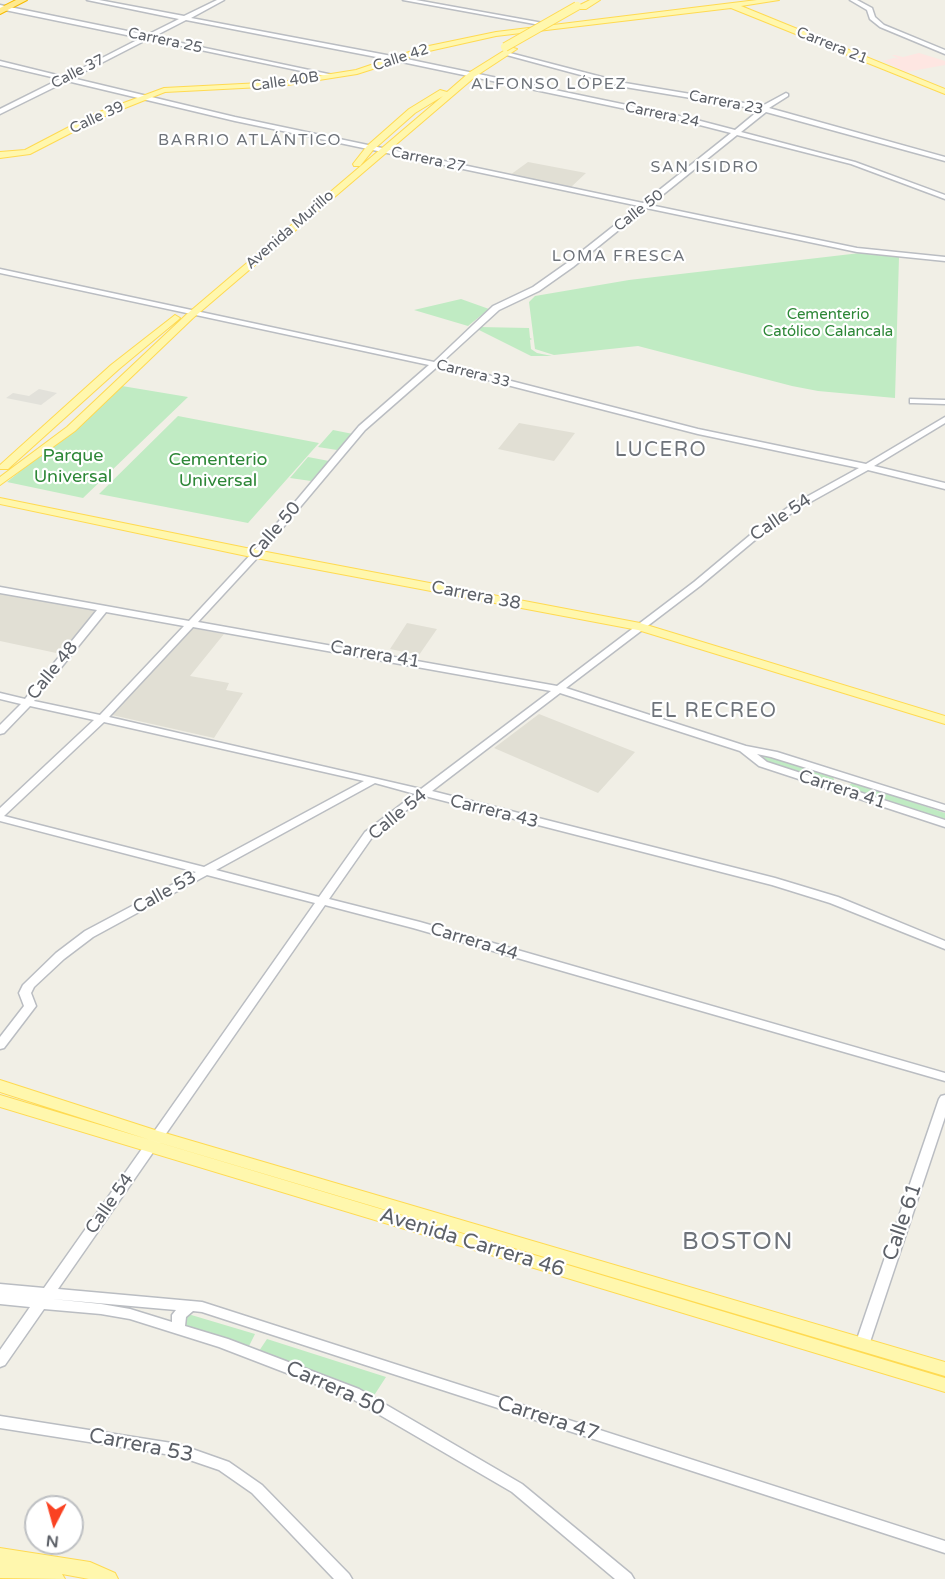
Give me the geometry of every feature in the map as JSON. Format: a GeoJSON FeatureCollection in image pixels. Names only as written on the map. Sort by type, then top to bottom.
{"type":"FeatureCollection","features":[{"type":"Feature","properties":{"kind":"highway"},"geometry":{"type":"LineString","coordinates":[[1,8],[12,0]]}},
{"type":"Feature","properties":{"kind":"highway"},"geometry":{"type":"LineString","coordinates":[[1,8],[22,0]]}},
{"type":"Feature","properties":{"kind":"main road","name":"Avenida Murillo"},"geometry":{"type":"LineString","coordinates":[[0,482],[71,429],[189,312],[361,160],[370,148],[412,111],[582,4],[596,0]]}},
{"type":"Feature","properties":{"kind":"main road","name":"Carrera 21"},"geometry":{"type":"LineString","coordinates":[[719,0],[945,92]]}},
{"type":"Feature","properties":{"kind":"main road"},"geometry":{"type":"LineString","coordinates":[[734,6],[775,0]]}},
{"type":"Feature","properties":{"kind":"main road"},"geometry":{"type":"LineString","coordinates":[[734,6],[787,0]]}},
{"type":"Feature","properties":{"kind":"main road","name":"Calle 42"},"geometry":{"type":"LineString","coordinates":[[330,75],[357,72],[427,49],[471,39],[734,6]]}},
{"type":"Feature","properties":{"kind":"main road","name":"Avenida Murillo"},"geometry":{"type":"LineString","coordinates":[[0,471],[115,367],[189,312],[383,150],[469,74]]}},
{"type":"Feature","properties":{"kind":"main road","name":"Calle 40B"},"geometry":{"type":"LineString","coordinates":[[168,90],[268,86],[330,75]]}},
{"type":"Feature","properties":{"kind":"main road","name":"Calle 39"},"geometry":{"type":"LineString","coordinates":[[0,155],[27,152],[96,116],[140,98],[168,90]]}},
{"type":"Feature","properties":{"kind":"main road","name":"Carrera 38"},"geometry":{"type":"LineString","coordinates":[[0,501],[256,554],[639,627],[945,720]]}},
{"type":"Feature","properties":{"kind":"main road","name":"Avenida Carrera 46"},"geometry":{"type":"LineString","coordinates":[[0,1086],[154,1142],[945,1385]]}},
{"type":"Feature","properties":{"kind":"main road","name":"Avenida Carrera 46"},"geometry":{"type":"LineString","coordinates":[[0,1101],[154,1142],[945,1370]]}},
{"type":"Feature","properties":{"kind":"main road"},"geometry":{"type":"LineString","coordinates":[[0,1556],[90,1570],[103,1578]]}},
{"type":"Feature","properties":{"kind":"main road"},"geometry":{"type":"LineString","coordinates":[[0,1570],[55,1579]]}},
{"type":"Feature","properties":{"kind":"street","name":"Carrera 24"},"geometry":{"type":"LineString","coordinates":[[90,0],[397,59],[690,120],[853,163],[945,197]]}},
{"type":"Feature","properties":{"kind":"street","name":"Calle 37"},"geometry":{"type":"LineString","coordinates":[[0,112],[221,0]]}},
{"type":"Feature","properties":{"kind":"street"},"geometry":{"type":"LineString","coordinates":[[406,0],[561,27]]}},
{"type":"Feature","properties":{"kind":"street"},"geometry":{"type":"LineString","coordinates":[[853,0],[868,8],[866,9],[869,19],[883,30],[945,53]]}},
{"type":"Feature","properties":{"kind":"street","name":"Carrera 25"},"geometry":{"type":"LineString","coordinates":[[1,8],[330,75]]}},
{"type":"Feature","properties":{"kind":"street","name":"Carrera 23"},"geometry":{"type":"LineString","coordinates":[[508,50],[625,85],[765,109],[945,159]]}},
{"type":"Feature","properties":{"kind":"street","name":"Carrera 27"},"geometry":{"type":"LineString","coordinates":[[0,63],[140,98],[856,250],[945,259]]}},
{"type":"Feature","properties":{"kind":"street"},"geometry":{"type":"LineString","coordinates":[[0,71],[10,66]]}},
{"type":"Feature","properties":{"kind":"street","name":"Calle 50"},"geometry":{"type":"LineString","coordinates":[[0,816],[102,719],[256,554],[362,428],[496,308],[536,289],[570,265],[734,132],[786,95]]}},
{"type":"Feature","properties":{"kind":"street","name":"Carrera 33"},"geometry":{"type":"LineString","coordinates":[[0,271],[434,364],[705,433],[867,466],[945,486]]}},
{"type":"Feature","properties":{"kind":"street"},"geometry":{"type":"LineString","coordinates":[[914,401],[945,402]]}},
{"type":"Feature","properties":{"kind":"street","name":"Calle 54"},"geometry":{"type":"LineString","coordinates":[[0,1361],[369,834],[786,512],[945,419]]}},
{"type":"Feature","properties":{"kind":"street","name":"Carrera 41"},"geometry":{"type":"LineString","coordinates":[[0,590],[558,689],[747,753],[763,764],[945,824]]}},
{"type":"Feature","properties":{"kind":"street","name":"Calle 48"},"geometry":{"type":"LineString","coordinates":[[0,731],[28,702],[104,608]]}},
{"type":"Feature","properties":{"kind":"street","name":"Carrera 43"},"geometry":{"type":"LineString","coordinates":[[0,696],[374,780],[775,882],[834,900],[945,945]]}},
{"type":"Feature","properties":{"kind":"street","name":"Carrera 41"},"geometry":{"type":"LineString","coordinates":[[747,753],[773,754],[945,808]]}},
{"type":"Feature","properties":{"kind":"street","name":"Calle 53"},"geometry":{"type":"LineString","coordinates":[[0,1045],[30,1006],[25,997],[27,989],[60,956],[89,934],[374,780]]}},
{"type":"Feature","properties":{"kind":"street","name":"Carrera 44"},"geometry":{"type":"LineString","coordinates":[[0,816],[416,925],[945,1077]]}},
{"type":"Feature","properties":{"kind":"street","name":"Calle 61"},"geometry":{"type":"LineString","coordinates":[[862,1345],[945,1099]]}},
{"type":"Feature","properties":{"kind":"street","name":"Carrera 50"},"geometry":{"type":"LineString","coordinates":[[0,1289],[101,1309],[178,1328],[354,1393],[517,1488],[626,1579]]}},
{"type":"Feature","properties":{"kind":"street","name":"Carrera 50"},"geometry":{"type":"LineString","coordinates":[[0,1299],[43,1298],[148,1302]]}},
{"type":"Feature","properties":{"kind":"street","name":"Carrera 47"},"geometry":{"type":"LineString","coordinates":[[148,1302],[191,1305],[945,1547]]}},
{"type":"Feature","properties":{"kind":"street"},"geometry":{"type":"LineString","coordinates":[[178,1328],[179,1315],[191,1305]]}},
{"type":"Feature","properties":{"kind":"street","name":"Carrera 53"},"geometry":{"type":"LineString","coordinates":[[0,1422],[178,1450],[224,1466],[257,1489],[344,1579]]}},
{"type":"Feature","properties":{"kind":"shaded area"},"geometry":{"type":"Polygon","coordinates":[[[919,53],[945,61],[945,65],[906,72],[883,61],[899,59],[892,55],[903,57],[919,53]]]}},
{"type":"Feature","properties":{"kind":"shaded area"},"geometry":{"type":"Polygon","coordinates":[[[528,162],[586,173],[570,188],[510,175],[528,162]]]}},
{"type":"Feature","properties":{"kind":"shaded area"},"geometry":{"type":"Polygon","coordinates":[[[39,389],[57,393],[41,405],[6,398],[13,393],[29,396],[39,389]]]}},
{"type":"Feature","properties":{"kind":"shaded area"},"geometry":{"type":"Polygon","coordinates":[[[519,423],[575,433],[554,461],[498,449],[519,423]]]}},
{"type":"Feature","properties":{"kind":"shaded area"},"geometry":{"type":"Polygon","coordinates":[[[0,592],[99,609],[61,654],[0,641],[0,592]]]}},
{"type":"Feature","properties":{"kind":"shaded area"},"geometry":{"type":"Polygon","coordinates":[[[407,623],[437,629],[419,655],[390,649],[407,623]]]}},
{"type":"Feature","properties":{"kind":"shaded area"},"geometry":{"type":"Polygon","coordinates":[[[192,628],[224,634],[190,676],[229,683],[226,690],[243,693],[214,738],[112,715],[192,628]]]}},
{"type":"Feature","properties":{"kind":"shaded area"},"geometry":{"type":"Polygon","coordinates":[[[539,714],[635,752],[598,793],[494,748],[539,714]]]}},
{"type":"Feature","properties":{"kind":"green space","name":"Cementerio Católico Calancala"},"geometry":{"type":"Polygon","coordinates":[[[860,253],[899,257],[895,398],[818,391],[792,386],[638,346],[554,355],[535,349],[529,302],[535,296],[629,280],[860,253]]]}},
{"type":"Feature","properties":{"kind":"green space"},"geometry":{"type":"Polygon","coordinates":[[[461,299],[489,309],[468,326],[414,310],[461,299]]]}},
{"type":"Feature","properties":{"kind":"green space"},"geometry":{"type":"Polygon","coordinates":[[[479,327],[529,328],[532,339],[530,340],[531,349],[537,353],[552,356],[531,356],[477,329],[479,327]]]}},
{"type":"Feature","properties":{"kind":"green space","name":"Parque Universal"},"geometry":{"type":"Polygon","coordinates":[[[122,386],[188,397],[83,498],[7,482],[81,426],[122,386]]]}},
{"type":"Feature","properties":{"kind":"green space","name":"Cementerio Universal"},"geometry":{"type":"Polygon","coordinates":[[[178,416],[319,443],[248,523],[99,494],[178,416]]]}},
{"type":"Feature","properties":{"kind":"green space"},"geometry":{"type":"Polygon","coordinates":[[[333,430],[353,434],[337,450],[318,447],[333,430]]]}},
{"type":"Feature","properties":{"kind":"green space"},"geometry":{"type":"Polygon","coordinates":[[[308,457],[329,461],[311,481],[290,478],[308,457]]]}},
{"type":"Feature","properties":{"kind":"green space"},"geometry":{"type":"Polygon","coordinates":[[[768,754],[833,776],[834,780],[826,782],[764,762],[761,759],[768,754]]]}},
{"type":"Feature","properties":{"kind":"green space"},"geometry":{"type":"Polygon","coordinates":[[[853,782],[945,813],[945,821],[849,790],[847,787],[853,782]]]}},
{"type":"Feature","properties":{"kind":"green space"},"geometry":{"type":"Polygon","coordinates":[[[188,1314],[255,1334],[249,1346],[182,1324],[188,1314]]]}},
{"type":"Feature","properties":{"kind":"green space"},"geometry":{"type":"Polygon","coordinates":[[[267,1339],[386,1377],[373,1397],[259,1351],[267,1339]]]}},
{"type":"Feature","properties":{"kind":"district","name":"ALFONSO LÓPEZ"},"geometry":{"type":"Point","coordinates":[549,85]}},
{"type":"Feature","properties":{"kind":"district","name":"BARRIO ATLÁNTICO"},"geometry":{"type":"Point","coordinates":[250,141]}},
{"type":"Feature","properties":{"kind":"district","name":"SAN ISIDRO"},"geometry":{"type":"Point","coordinates":[705,168]}},
{"type":"Feature","properties":{"kind":"district","name":"LOMA FRESCA"},"geometry":{"type":"Point","coordinates":[619,257]}},
{"type":"Feature","properties":{"kind":"district","name":"LUCERO"},"geometry":{"type":"Point","coordinates":[661,451]}},
{"type":"Feature","properties":{"kind":"district","name":"EL RECREO"},"geometry":{"type":"Point","coordinates":[714,712]}},
{"type":"Feature","properties":{"kind":"district","name":"BOSTON"},"geometry":{"type":"Point","coordinates":[738,1243]}}]}
